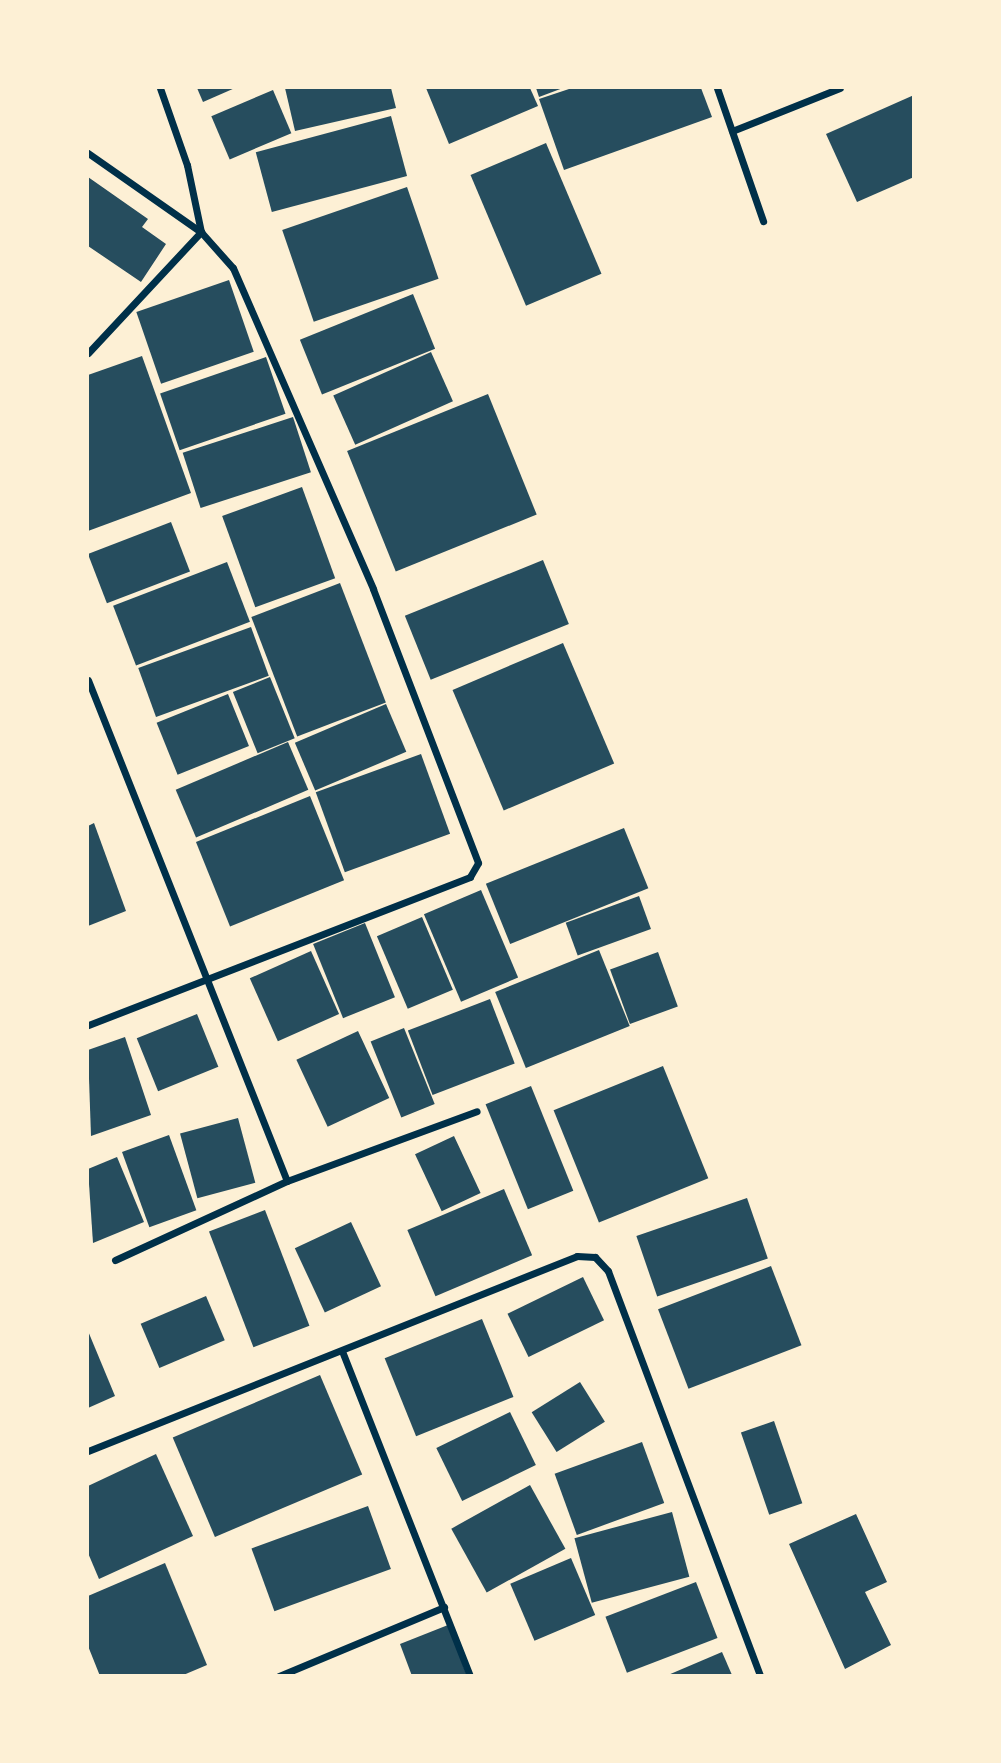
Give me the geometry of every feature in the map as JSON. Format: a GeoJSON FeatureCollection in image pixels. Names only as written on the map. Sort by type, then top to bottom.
{"type":"FeatureCollection","features":[{"type":"Feature","properties":{"kind":"street"},"geometry":{"type":"LineString","coordinates":[[160,88],[201,232]]}},
{"type":"Feature","properties":{"kind":"street"},"geometry":{"type":"LineString","coordinates":[[717,88],[763,221]]}},
{"type":"Feature","properties":{"kind":"street"},"geometry":{"type":"LineString","coordinates":[[732,131],[840,88]]}},
{"type":"Feature","properties":{"kind":"street"},"geometry":{"type":"LineString","coordinates":[[88,153],[201,232],[233,268],[373,589],[478,863],[470,877],[88,1025]]}},
{"type":"Feature","properties":{"kind":"street"},"geometry":{"type":"LineString","coordinates":[[88,353],[201,232]]}},
{"type":"Feature","properties":{"kind":"street"},"geometry":{"type":"LineString","coordinates":[[88,680],[287,1181]]}},
{"type":"Feature","properties":{"kind":"street"},"geometry":{"type":"LineString","coordinates":[[114,1260],[287,1181],[477,1111]]}},
{"type":"Feature","properties":{"kind":"street"},"geometry":{"type":"LineString","coordinates":[[88,1451],[577,1256],[595,1258],[608,1271],[760,1675]]}},
{"type":"Feature","properties":{"kind":"street"},"geometry":{"type":"LineString","coordinates":[[342,1351],[470,1675]]}},
{"type":"Feature","properties":{"kind":"street"},"geometry":{"type":"LineString","coordinates":[[279,1675],[444,1607]]}},
{"type":"Feature","properties":{"kind":"building"},"geometry":{"type":"Polygon","coordinates":[[[197,88],[235,88],[203,102],[197,88]]]}},
{"type":"Feature","properties":{"kind":"building"},"geometry":{"type":"Polygon","coordinates":[[[285,88],[391,88],[396,108],[295,131],[285,88]]]}},
{"type":"Feature","properties":{"kind":"building"},"geometry":{"type":"Polygon","coordinates":[[[426,88],[530,88],[538,106],[449,144],[426,88]]]}},
{"type":"Feature","properties":{"kind":"building"},"geometry":{"type":"Polygon","coordinates":[[[536,88],[563,88],[539,97],[536,88]]]}},
{"type":"Feature","properties":{"kind":"building"},"geometry":{"type":"Polygon","coordinates":[[[572,88],[701,88],[712,117],[564,170],[539,99],[572,88]]]}},
{"type":"Feature","properties":{"kind":"building"},"geometry":{"type":"Polygon","coordinates":[[[273,90],[291,133],[230,159],[211,116],[273,90]]]}},
{"type":"Feature","properties":{"kind":"building"},"geometry":{"type":"Polygon","coordinates":[[[914,95],[914,177],[857,202],[826,134],[914,95]]]}},
{"type":"Feature","properties":{"kind":"building"},"geometry":{"type":"Polygon","coordinates":[[[391,116],[407,176],[272,212],[256,152],[391,116]]]}},
{"type":"Feature","properties":{"kind":"building"},"geometry":{"type":"Polygon","coordinates":[[[546,143],[601,274],[526,306],[471,175],[546,143]]]}},
{"type":"Feature","properties":{"kind":"building"},"geometry":{"type":"Polygon","coordinates":[[[88,177],[148,219],[142,227],[166,244],[141,282],[88,246],[88,177]]]}},
{"type":"Feature","properties":{"kind":"building"},"geometry":{"type":"Polygon","coordinates":[[[407,187],[439,279],[314,322],[282,230],[407,187]]]}},
{"type":"Feature","properties":{"kind":"building"},"geometry":{"type":"Polygon","coordinates":[[[229,280],[254,352],[161,384],[136,312],[229,280]]]}},
{"type":"Feature","properties":{"kind":"building"},"geometry":{"type":"Polygon","coordinates":[[[413,294],[435,349],[322,394],[300,340],[413,294]]]}},
{"type":"Feature","properties":{"kind":"building"},"geometry":{"type":"Polygon","coordinates":[[[431,352],[453,401],[355,445],[333,396],[431,352]]]}},
{"type":"Feature","properties":{"kind":"building"},"geometry":{"type":"Polygon","coordinates":[[[142,356],[191,493],[88,531],[88,375],[142,356]]]}},
{"type":"Feature","properties":{"kind":"building"},"geometry":{"type":"Polygon","coordinates":[[[266,357],[286,414],[180,450],[160,393],[266,357]]]}},
{"type":"Feature","properties":{"kind":"building"},"geometry":{"type":"Polygon","coordinates":[[[488,394],[537,515],[396,571],[347,451],[488,394]]]}},
{"type":"Feature","properties":{"kind":"building"},"geometry":{"type":"Polygon","coordinates":[[[293,417],[311,472],[201,508],[183,453],[293,417]]]}},
{"type":"Feature","properties":{"kind":"building"},"geometry":{"type":"Polygon","coordinates":[[[302,487],[335,578],[255,607],[222,516],[302,487]]]}},
{"type":"Feature","properties":{"kind":"building"},"geometry":{"type":"Polygon","coordinates":[[[171,522],[190,571],[107,603],[88,554],[171,522]]]}},
{"type":"Feature","properties":{"kind":"building"},"geometry":{"type":"Polygon","coordinates":[[[543,560],[569,624],[431,680],[405,616],[543,560]]]}},
{"type":"Feature","properties":{"kind":"building"},"geometry":{"type":"Polygon","coordinates":[[[227,562],[250,622],[136,665],[113,606],[227,562]]]}},
{"type":"Feature","properties":{"kind":"building"},"geometry":{"type":"Polygon","coordinates":[[[340,583],[386,702],[297,737],[251,617],[340,583]]]}},
{"type":"Feature","properties":{"kind":"building"},"geometry":{"type":"Polygon","coordinates":[[[251,627],[269,676],[156,717],[138,668],[251,627]]]}},
{"type":"Feature","properties":{"kind":"building"},"geometry":{"type":"Polygon","coordinates":[[[563,643],[614,764],[504,810],[453,690],[563,643]]]}},
{"type":"Feature","properties":{"kind":"building"},"geometry":{"type":"Polygon","coordinates":[[[270,677],[295,738],[258,753],[233,692],[270,677]]]}},
{"type":"Feature","properties":{"kind":"building"},"geometry":{"type":"Polygon","coordinates":[[[228,694],[249,746],[178,775],[157,723],[228,694]]]}},
{"type":"Feature","properties":{"kind":"building"},"geometry":{"type":"Polygon","coordinates":[[[386,704],[406,752],[315,791],[295,743],[386,704]]]}},
{"type":"Feature","properties":{"kind":"building"},"geometry":{"type":"Polygon","coordinates":[[[288,742],[308,790],[196,838],[176,790],[288,742]]]}},
{"type":"Feature","properties":{"kind":"building"},"geometry":{"type":"Polygon","coordinates":[[[421,754],[450,834],[345,872],[316,792],[421,754]]]}},
{"type":"Feature","properties":{"kind":"building"},"geometry":{"type":"Polygon","coordinates":[[[310,796],[344,880],[230,926],[196,842],[310,796]]]}},
{"type":"Feature","properties":{"kind":"building"},"geometry":{"type":"Polygon","coordinates":[[[94,823],[126,911],[88,926],[88,826],[94,823]]]}},
{"type":"Feature","properties":{"kind":"building"},"geometry":{"type":"Polygon","coordinates":[[[624,828],[648,888],[510,944],[486,884],[624,828]]]}},
{"type":"Feature","properties":{"kind":"building"},"geometry":{"type":"Polygon","coordinates":[[[481,890],[518,977],[461,1002],[424,914],[481,890]]]}},
{"type":"Feature","properties":{"kind":"building"},"geometry":{"type":"Polygon","coordinates":[[[639,896],[651,929],[578,956],[566,923],[639,896]]]}},
{"type":"Feature","properties":{"kind":"building"},"geometry":{"type":"Polygon","coordinates":[[[422,917],[453,990],[408,1009],[377,936],[422,917]]]}},
{"type":"Feature","properties":{"kind":"building"},"geometry":{"type":"Polygon","coordinates":[[[365,923],[395,997],[343,1018],[313,944],[365,923]]]}},
{"type":"Feature","properties":{"kind":"building"},"geometry":{"type":"Polygon","coordinates":[[[599,950],[630,1026],[526,1068],[495,992],[599,950]]]}},
{"type":"Feature","properties":{"kind":"building"},"geometry":{"type":"Polygon","coordinates":[[[311,951],[339,1014],[278,1041],[250,978],[311,951]]]}},
{"type":"Feature","properties":{"kind":"building"},"geometry":{"type":"Polygon","coordinates":[[[658,952],[678,1007],[630,1024],[610,969],[658,952]]]}},
{"type":"Feature","properties":{"kind":"building"},"geometry":{"type":"Polygon","coordinates":[[[490,999],[515,1063],[433,1095],[408,1031],[490,999]]]}},
{"type":"Feature","properties":{"kind":"building"},"geometry":{"type":"Polygon","coordinates":[[[197,1014],[218,1067],[158,1091],[137,1038],[197,1014]]]}},
{"type":"Feature","properties":{"kind":"building"},"geometry":{"type":"Polygon","coordinates":[[[404,1028],[435,1104],[401,1118],[371,1041],[404,1028]]]}},
{"type":"Feature","properties":{"kind":"building"},"geometry":{"type":"Polygon","coordinates":[[[358,1031],[389,1098],[328,1127],[296,1060],[358,1031]]]}},
{"type":"Feature","properties":{"kind":"building"},"geometry":{"type":"Polygon","coordinates":[[[125,1037],[151,1115],[91,1136],[88,1050],[125,1037]]]}},
{"type":"Feature","properties":{"kind":"building"},"geometry":{"type":"Polygon","coordinates":[[[663,1066],[708,1178],[599,1222],[554,1110],[663,1066]]]}},
{"type":"Feature","properties":{"kind":"building"},"geometry":{"type":"Polygon","coordinates":[[[531,1086],[573,1191],[528,1209],[486,1104],[531,1086]]]}},
{"type":"Feature","properties":{"kind":"building"},"geometry":{"type":"Polygon","coordinates":[[[238,1118],[255,1183],[197,1198],[180,1134],[238,1118]]]}},
{"type":"Feature","properties":{"kind":"building"},"geometry":{"type":"Polygon","coordinates":[[[169,1135],[196,1210],[149,1227],[122,1152],[169,1135]]]}},
{"type":"Feature","properties":{"kind":"building"},"geometry":{"type":"Polygon","coordinates":[[[454,1136],[481,1193],[442,1211],[415,1154],[454,1136]]]}},
{"type":"Feature","properties":{"kind":"building"},"geometry":{"type":"Polygon","coordinates":[[[117,1157],[144,1222],[93,1243],[88,1169],[117,1157]]]}},
{"type":"Feature","properties":{"kind":"building"},"geometry":{"type":"Polygon","coordinates":[[[504,1189],[532,1255],[435,1296],[407,1230],[504,1189]]]}},
{"type":"Feature","properties":{"kind":"building"},"geometry":{"type":"Polygon","coordinates":[[[747,1198],[768,1259],[657,1297],[636,1236],[747,1198]]]}},
{"type":"Feature","properties":{"kind":"building"},"geometry":{"type":"Polygon","coordinates":[[[265,1210],[309,1326],[253,1347],[209,1232],[265,1210]]]}},
{"type":"Feature","properties":{"kind":"building"},"geometry":{"type":"Polygon","coordinates":[[[351,1222],[381,1286],[325,1313],[295,1248],[351,1222]]]}},
{"type":"Feature","properties":{"kind":"building"},"geometry":{"type":"Polygon","coordinates":[[[771,1266],[801,1345],[688,1389],[658,1309],[771,1266]]]}},
{"type":"Feature","properties":{"kind":"building"},"geometry":{"type":"Polygon","coordinates":[[[583,1277],[604,1320],[529,1357],[508,1314],[583,1277]]]}},
{"type":"Feature","properties":{"kind":"building"},"geometry":{"type":"Polygon","coordinates":[[[206,1296],[225,1340],[159,1368],[141,1324],[206,1296]]]}},
{"type":"Feature","properties":{"kind":"building"},"geometry":{"type":"Polygon","coordinates":[[[482,1319],[513,1397],[416,1436],[385,1358],[482,1319]]]}},
{"type":"Feature","properties":{"kind":"building"},"geometry":{"type":"Polygon","coordinates":[[[88,1331],[115,1396],[88,1408],[88,1331]]]}},
{"type":"Feature","properties":{"kind":"building"},"geometry":{"type":"Polygon","coordinates":[[[320,1375],[362,1474],[215,1537],[173,1438],[320,1375]]]}},
{"type":"Feature","properties":{"kind":"building"},"geometry":{"type":"Polygon","coordinates":[[[580,1382],[605,1422],[557,1452],[532,1412],[580,1382]]]}},
{"type":"Feature","properties":{"kind":"building"},"geometry":{"type":"Polygon","coordinates":[[[510,1412],[536,1465],[462,1501],[436,1448],[510,1412]]]}},
{"type":"Feature","properties":{"kind":"building"},"geometry":{"type":"Polygon","coordinates":[[[774,1421],[802,1503],[769,1515],[741,1432],[774,1421]]]}},
{"type":"Feature","properties":{"kind":"building"},"geometry":{"type":"Polygon","coordinates":[[[642,1442],[664,1503],[577,1535],[555,1474],[642,1442]]]}},
{"type":"Feature","properties":{"kind":"building"},"geometry":{"type":"Polygon","coordinates":[[[156,1454],[193,1536],[99,1579],[88,1553],[88,1486],[156,1454]]]}},
{"type":"Feature","properties":{"kind":"building"},"geometry":{"type":"Polygon","coordinates":[[[530,1485],[565,1549],[487,1592],[451,1529],[530,1485]]]}},
{"type":"Feature","properties":{"kind":"building"},"geometry":{"type":"Polygon","coordinates":[[[368,1506],[391,1569],[274,1611],[251,1548],[368,1506]]]}},
{"type":"Feature","properties":{"kind":"building"},"geometry":{"type":"Polygon","coordinates":[[[672,1512],[689,1577],[592,1603],[574,1538],[672,1512]]]}},
{"type":"Feature","properties":{"kind":"building"},"geometry":{"type":"Polygon","coordinates":[[[856,1514],[887,1582],[865,1592],[891,1645],[845,1669],[789,1544],[856,1514]]]}},
{"type":"Feature","properties":{"kind":"building"},"geometry":{"type":"Polygon","coordinates":[[[571,1558],[595,1615],[534,1641],[510,1584],[571,1558]]]}},
{"type":"Feature","properties":{"kind":"building"},"geometry":{"type":"Polygon","coordinates":[[[165,1563],[207,1665],[181,1676],[100,1676],[88,1646],[88,1596],[165,1563]]]}},
{"type":"Feature","properties":{"kind":"building"},"geometry":{"type":"Polygon","coordinates":[[[696,1582],[718,1638],[627,1673],[605,1617],[696,1582]]]}},
{"type":"Feature","properties":{"kind":"building"},"geometry":{"type":"Polygon","coordinates":[[[448,1625],[467,1676],[412,1676],[400,1644],[448,1625]]]}},
{"type":"Feature","properties":{"kind":"building"},"geometry":{"type":"Polygon","coordinates":[[[722,1652],[732,1675],[668,1675],[722,1652]]]}}]}
